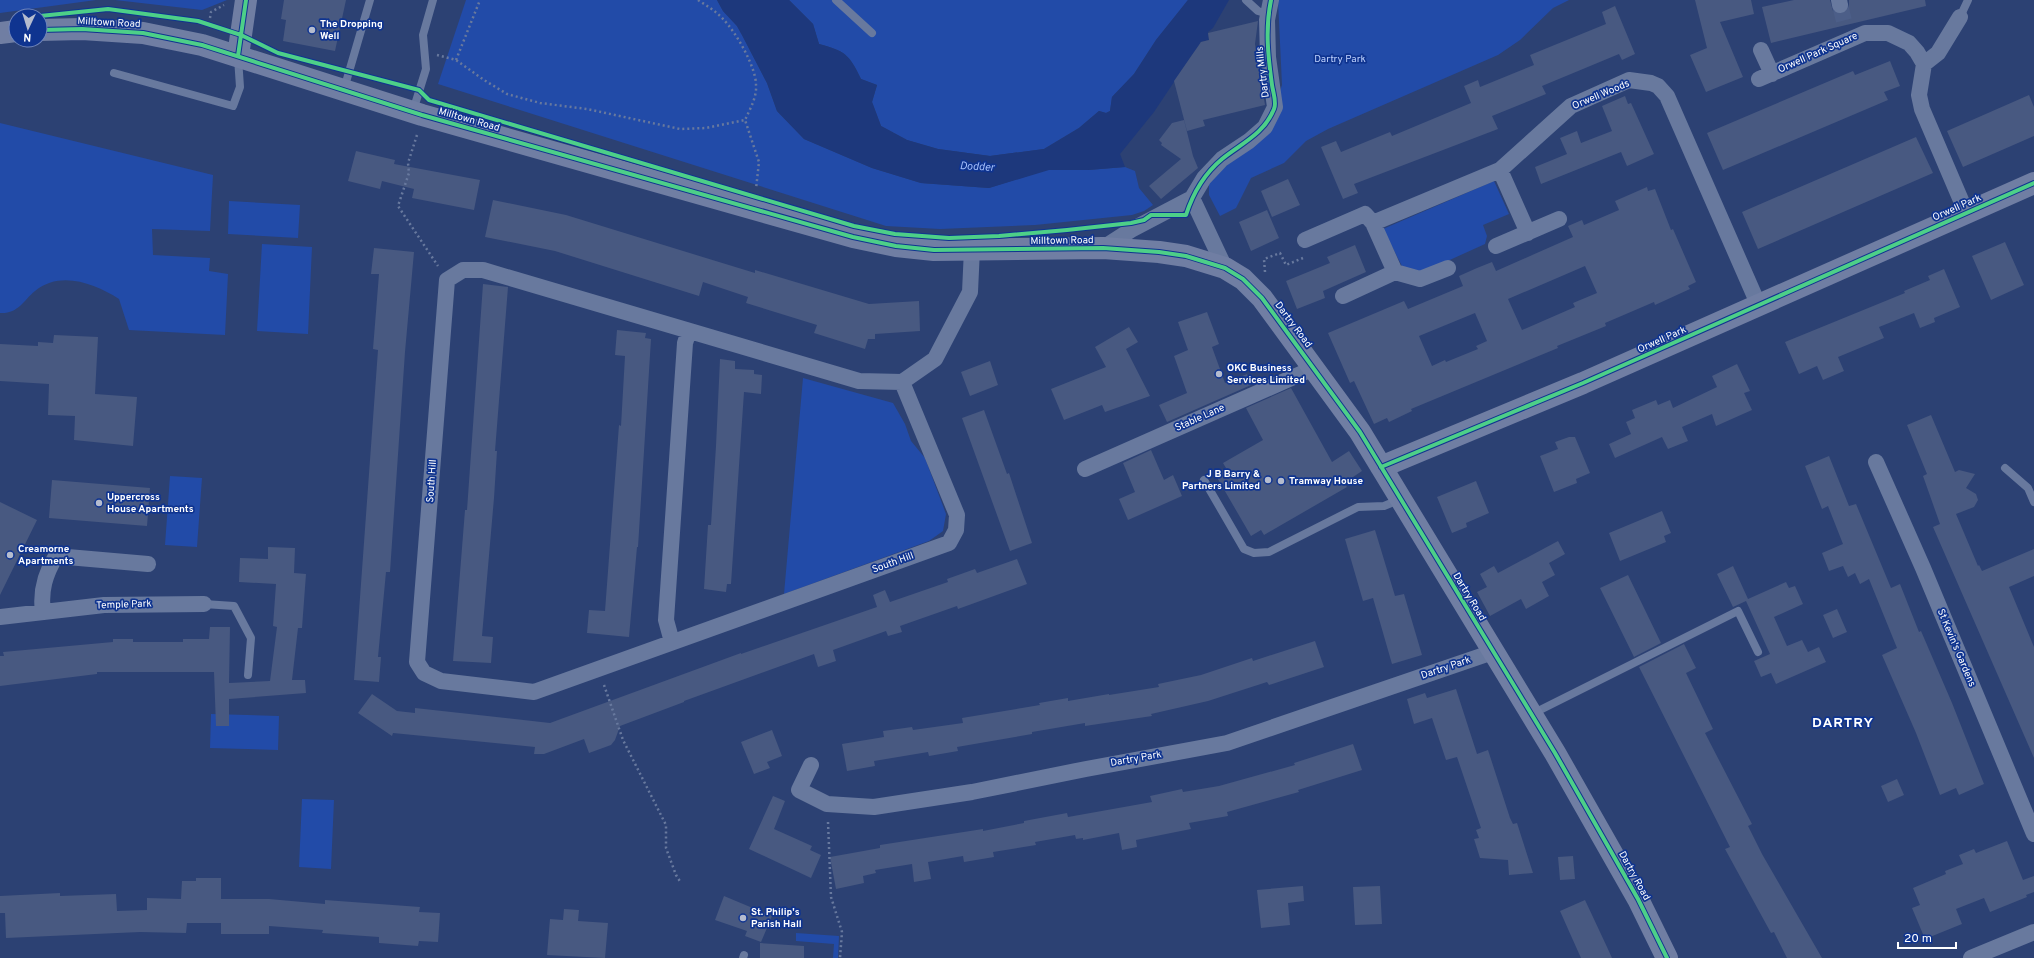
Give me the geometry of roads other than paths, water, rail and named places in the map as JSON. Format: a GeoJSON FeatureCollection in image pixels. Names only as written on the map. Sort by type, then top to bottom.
{"type":"FeatureCollection","features":[{"type":"Feature","properties":{"kind":"main road"},"geometry":{"type":"LineString","coordinates":[[237,1],[238,56]]}},
{"type":"Feature","properties":{"kind":"main road","name":"Milltown Road"},"geometry":{"type":"LineString","coordinates":[[48,30],[82,28],[143,33],[202,45],[413,112],[753,210],[853,237],[896,246],[934,250],[1103,248],[1159,252],[1186,256],[1225,268]]}},
{"type":"Feature","properties":{"kind":"main road","name":"Orwell Park"},"geometry":{"type":"LineString","coordinates":[[1382,467],[1583,383],[1760,306],[1966,212],[2034,183]]}},
{"type":"Feature","properties":{"kind":"main road","name":"Dartry Road"},"geometry":{"type":"LineString","coordinates":[[1225,268],[1243,279],[1262,298],[1360,432],[1530,715],[1555,753],[1634,892],[1667,958]]}},
{"type":"Feature","properties":{"kind":"street","name":"Dartry Mills"},"geometry":{"type":"LineString","coordinates":[[1192,198],[1204,178],[1222,159],[1249,141],[1265,127],[1275,108],[1268,57],[1269,7]]}},
{"type":"Feature","properties":{"kind":"street"},"geometry":{"type":"LineString","coordinates":[[1960,17],[1938,53],[1924,64],[1919,96],[1922,109],[1966,212]]}},
{"type":"Feature","properties":{"kind":"street","name":"Orwell Park Square"},"geometry":{"type":"LineString","coordinates":[[1761,50],[1765,76],[1847,32],[1888,33],[1909,43],[1917,52],[1924,64]]}},
{"type":"Feature","properties":{"kind":"street","name":"Orwell Woods"},"geometry":{"type":"LineString","coordinates":[[1373,223],[1500,170],[1571,106],[1629,80],[1651,83],[1658,86],[1667,96],[1760,306]]}},
{"type":"Feature","properties":{"kind":"street"},"geometry":{"type":"LineString","coordinates":[[1500,170],[1528,233]]}},
{"type":"Feature","properties":{"kind":"street"},"geometry":{"type":"LineString","coordinates":[[1103,248],[1131,230],[1192,198],[1225,268]]}},
{"type":"Feature","properties":{"kind":"street"},"geometry":{"type":"LineString","coordinates":[[1305,240],[1365,214],[1373,223],[1395,272]]}},
{"type":"Feature","properties":{"kind":"street"},"geometry":{"type":"LineString","coordinates":[[1496,246],[1559,219]]}},
{"type":"Feature","properties":{"kind":"street"},"geometry":{"type":"LineString","coordinates":[[672,642],[666,620],[686,343],[689,331],[859,381],[902,382],[935,359],[970,292],[972,249]]}},
{"type":"Feature","properties":{"kind":"street"},"geometry":{"type":"LineString","coordinates":[[1343,296],[1395,272],[1420,279],[1448,268]]}},
{"type":"Feature","properties":{"kind":"street","name":"South Hill"},"geometry":{"type":"LineString","coordinates":[[689,331],[483,270],[463,270],[447,280],[417,662],[424,673],[441,681],[534,692],[949,543],[956,530],[957,515],[902,382]]}},
{"type":"Feature","properties":{"kind":"street","name":"Stable Lane"},"geometry":{"type":"LineString","coordinates":[[1085,469],[1314,368]]}},
{"type":"Feature","properties":{"kind":"street","name":"St Kevin's Gardens"},"geometry":{"type":"LineString","coordinates":[[1876,462],[1926,575],[2034,834]]}},
{"type":"Feature","properties":{"kind":"street"},"geometry":{"type":"LineString","coordinates":[[43,612],[41,597],[47,571],[56,556],[148,564]]}},
{"type":"Feature","properties":{"kind":"street","name":"Temple Park"},"geometry":{"type":"LineString","coordinates":[[0,617],[104,605],[204,604]]}},
{"type":"Feature","properties":{"kind":"street","name":"Dartry Park"},"geometry":{"type":"LineString","coordinates":[[811,765],[799,790],[827,804],[874,807],[965,793],[1227,743],[1493,652]]}},
{"type":"Feature","properties":{"kind":"street"},"geometry":{"type":"LineString","coordinates":[[1971,958],[2034,932]]}},
{"type":"Feature","properties":{"kind":"lane"},"geometry":{"type":"LineString","coordinates":[[343,90],[370,0]]}},
{"type":"Feature","properties":{"kind":"lane"},"geometry":{"type":"LineString","coordinates":[[413,112],[426,69],[423,35],[433,0]]}},
{"type":"Feature","properties":{"kind":"lane"},"geometry":{"type":"LineString","coordinates":[[836,0],[872,33]]}},
{"type":"Feature","properties":{"kind":"lane"},"geometry":{"type":"LineString","coordinates":[[1246,0],[1258,11],[1269,7]]}},
{"type":"Feature","properties":{"kind":"lane"},"geometry":{"type":"LineString","coordinates":[[1960,17],[1968,0]]}},
{"type":"Feature","properties":{"kind":"lane"},"geometry":{"type":"LineString","coordinates":[[114,73],[233,106],[240,86],[238,56]]}},
{"type":"Feature","properties":{"kind":"lane"},"geometry":{"type":"LineString","coordinates":[[2005,468],[2028,488],[2034,502]]}},
{"type":"Feature","properties":{"kind":"lane"},"geometry":{"type":"LineString","coordinates":[[1204,480],[1244,549],[1254,553],[1269,552],[1358,507],[1384,506],[1401,499]]}},
{"type":"Feature","properties":{"kind":"lane"},"geometry":{"type":"LineString","coordinates":[[204,604],[234,606],[251,638],[248,675]]}},
{"type":"Feature","properties":{"kind":"lane"},"geometry":{"type":"LineString","coordinates":[[1530,715],[1738,612],[1758,652]]}},
{"type":"Feature","properties":{"kind":"water","name":"Dodder"},"geometry":{"type":"Polygon","coordinates":[[[717,0],[789,0],[813,24],[819,44],[841,52],[853,64],[861,79],[877,85],[872,102],[881,126],[907,140],[938,149],[990,156],[1044,149],[1079,128],[1099,111],[1106,113],[1110,111],[1112,97],[1134,74],[1156,40],[1188,0],[1229,0],[1213,28],[1208,32],[1209,40],[1200,42],[1202,49],[1194,52],[1154,112],[1120,154],[1125,167],[1088,170],[1049,170],[989,188],[921,183],[872,168],[804,139],[777,111],[767,83],[742,35],[737,26],[723,11],[717,0]]]}},
{"type":"Feature","properties":{"kind":"tunnel"},"geometry":{"type":"LineString","coordinates":[[1840,5],[1845,25]]}},
{"type":"Feature","properties":{"kind":"place","name":"The Dropping Well"},"geometry":{"type":"Point","coordinates":[312,30]}},
{"type":"Feature","properties":{"kind":"place","name":"OKC Business Services Limited"},"geometry":{"type":"Point","coordinates":[1219,374]}},
{"type":"Feature","properties":{"kind":"place","name":"J B Barry & Partners Limited"},"geometry":{"type":"Point","coordinates":[1268,480]}},
{"type":"Feature","properties":{"kind":"place","name":"Tramway House"},"geometry":{"type":"Point","coordinates":[1281,481]}},
{"type":"Feature","properties":{"kind":"place","name":"Uppercross House Apartments"},"geometry":{"type":"Point","coordinates":[99,503]}},
{"type":"Feature","properties":{"kind":"place","name":"Creamorne Apartments"},"geometry":{"type":"Point","coordinates":[10,555]}},
{"type":"Feature","properties":{"kind":"place","name":"St. Philip's Parish Hall"},"geometry":{"type":"Point","coordinates":[743,918]}},
{"type":"Feature","properties":{"kind":"district","name":"DARTRY"},"geometry":{"type":"Point","coordinates":[1843,723]}}]}
